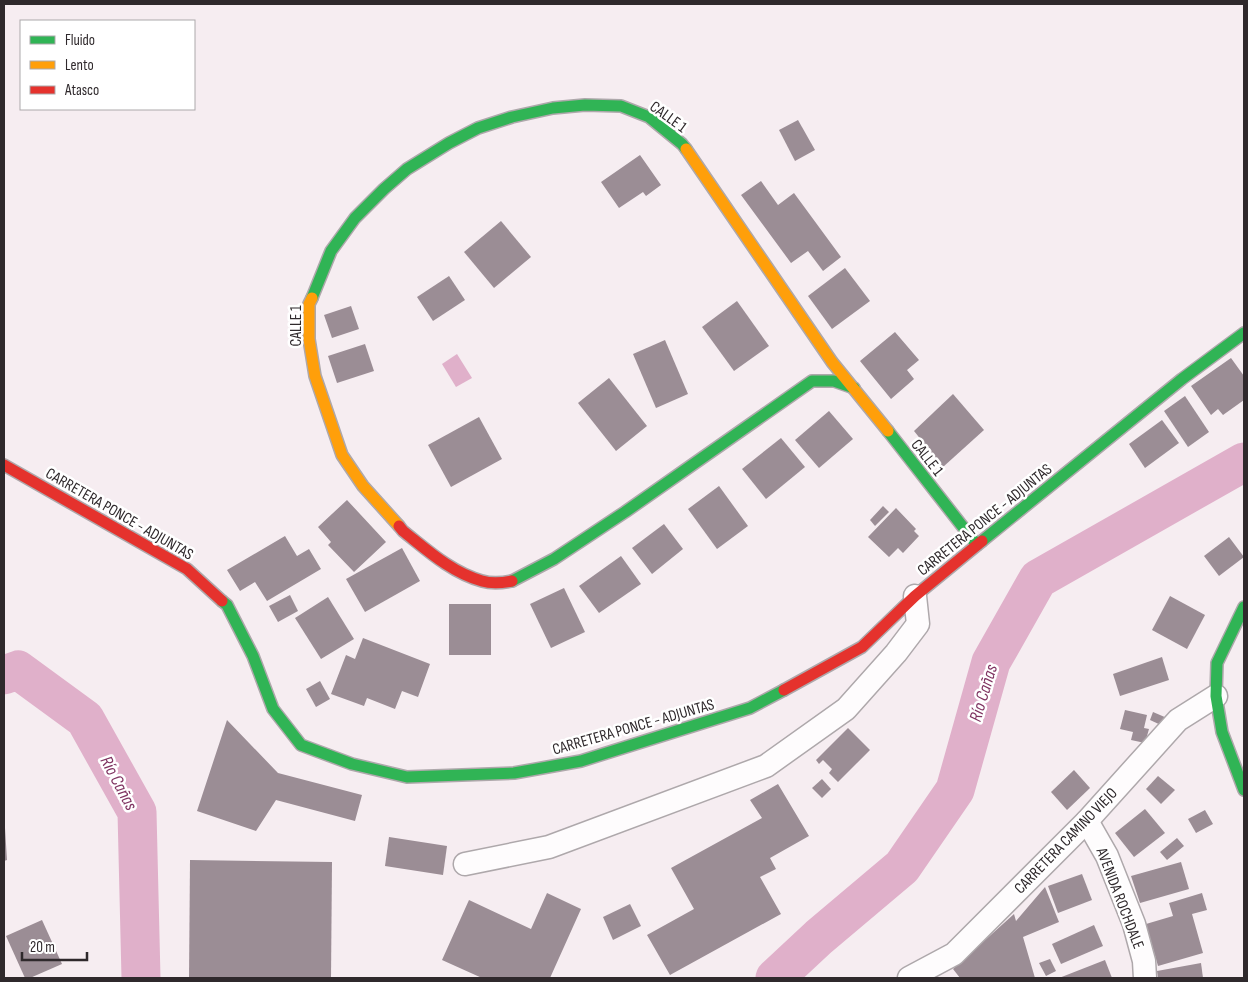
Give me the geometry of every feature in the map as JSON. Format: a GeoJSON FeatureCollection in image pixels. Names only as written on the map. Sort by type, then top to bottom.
{"type":"FeatureCollection","features":[{"type":"Feature","properties":{"kind":"street","name":"CALLE 1"},"geometry":{"type":"LineString","coordinates":[[854,388],[826,380],[812,381],[625,512],[554,559],[513,581],[500,583],[482,581],[460,572],[439,559],[403,531],[363,486],[342,455],[316,376],[308,339],[309,304],[331,251],[356,218],[384,189],[407,169],[449,143],[478,128],[512,117],[553,108],[584,105],[621,106],[649,117],[682,144],[832,362],[854,388],[977,545]]}},
{"type":"Feature","properties":{"kind":"street","name":"CARRETERA PONCE - ADJUNTAS"},"geometry":{"type":"LineString","coordinates":[[4,465],[187,568],[227,605],[252,656],[273,709],[302,745],[352,764],[407,777],[514,773],[581,761],[750,708],[862,647],[915,596],[977,545],[1182,378],[1244,333]]}},
{"type":"Feature","properties":{"kind":"street"},"geometry":{"type":"LineString","coordinates":[[465,864],[549,847],[766,766],[846,709],[896,654],[918,624],[915,596]]}},
{"type":"Feature","properties":{"kind":"street"},"geometry":{"type":"LineString","coordinates":[[1244,607],[1217,663],[1216,696],[1222,732],[1244,790]]}},
{"type":"Feature","properties":{"kind":"street","name":"CARRETERA CAMINO VIEJO"},"geometry":{"type":"LineString","coordinates":[[909,978],[954,954],[1086,821],[1178,720],[1216,696]]}},
{"type":"Feature","properties":{"kind":"street","name":"AVENIDA ROCHDALE"},"geometry":{"type":"LineString","coordinates":[[1086,821],[1108,856],[1134,924],[1144,961],[1146,978]]}},
{"type":"Feature","properties":{"kind":"shaded area"},"geometry":{"type":"Polygon","coordinates":[[[457,354],[472,378],[456,387],[442,364],[457,354]]]}},
{"type":"Feature","properties":{"kind":"building"},"geometry":{"type":"Polygon","coordinates":[[[798,120],[815,150],[795,161],[779,130],[798,120]]]}},
{"type":"Feature","properties":{"kind":"building"},"geometry":{"type":"Polygon","coordinates":[[[640,155],[661,185],[646,196],[643,192],[619,208],[601,182],[640,155]]]}},
{"type":"Feature","properties":{"kind":"building"},"geometry":{"type":"Polygon","coordinates":[[[761,181],[778,205],[794,193],[841,257],[823,271],[808,251],[791,263],[741,195],[761,181]]]}},
{"type":"Feature","properties":{"kind":"building"},"geometry":{"type":"Polygon","coordinates":[[[501,221],[531,257],[494,288],[464,252],[501,221]]]}},
{"type":"Feature","properties":{"kind":"building"},"geometry":{"type":"Polygon","coordinates":[[[845,268],[870,301],[832,329],[808,296],[845,268]]]}},
{"type":"Feature","properties":{"kind":"building"},"geometry":{"type":"Polygon","coordinates":[[[449,276],[465,300],[433,321],[417,297],[449,276]]]}},
{"type":"Feature","properties":{"kind":"building"},"geometry":{"type":"Polygon","coordinates":[[[737,301],[769,346],[734,371],[702,327],[737,301]]]}},
{"type":"Feature","properties":{"kind":"building"},"geometry":{"type":"Polygon","coordinates":[[[351,306],[359,329],[332,338],[324,315],[351,306]]]}},
{"type":"Feature","properties":{"kind":"building"},"geometry":{"type":"Polygon","coordinates":[[[895,332],[919,360],[907,370],[914,379],[891,399],[860,361],[895,332]]]}},
{"type":"Feature","properties":{"kind":"building"},"geometry":{"type":"Polygon","coordinates":[[[665,340],[688,394],[656,408],[633,354],[665,340]]]}},
{"type":"Feature","properties":{"kind":"building"},"geometry":{"type":"Polygon","coordinates":[[[365,344],[374,371],[337,383],[328,356],[365,344]]]}},
{"type":"Feature","properties":{"kind":"building"},"geometry":{"type":"Polygon","coordinates":[[[1231,358],[1244,376],[1244,400],[1223,415],[1218,409],[1211,415],[1191,386],[1231,358]]]}},
{"type":"Feature","properties":{"kind":"building"},"geometry":{"type":"Polygon","coordinates":[[[609,378],[647,426],[616,451],[578,403],[609,378]]]}},
{"type":"Feature","properties":{"kind":"building"},"geometry":{"type":"Polygon","coordinates":[[[953,394],[984,430],[943,467],[914,431],[953,394]]]}},
{"type":"Feature","properties":{"kind":"building"},"geometry":{"type":"Polygon","coordinates":[[[1185,396],[1209,432],[1188,447],[1164,411],[1185,396]]]}},
{"type":"Feature","properties":{"kind":"building"},"geometry":{"type":"Polygon","coordinates":[[[829,411],[853,439],[819,468],[795,440],[829,411]]]}},
{"type":"Feature","properties":{"kind":"building"},"geometry":{"type":"Polygon","coordinates":[[[479,417],[502,459],[451,487],[428,445],[479,417]]]}},
{"type":"Feature","properties":{"kind":"building"},"geometry":{"type":"Polygon","coordinates":[[[1162,420],[1179,443],[1145,468],[1129,444],[1162,420]]]}},
{"type":"Feature","properties":{"kind":"building"},"geometry":{"type":"Polygon","coordinates":[[[781,438],[805,467],[766,499],[742,469],[781,438]]]}},
{"type":"Feature","properties":{"kind":"building"},"geometry":{"type":"Polygon","coordinates":[[[719,486],[748,526],[717,549],[688,509],[719,486]]]}},
{"type":"Feature","properties":{"kind":"building"},"geometry":{"type":"Polygon","coordinates":[[[347,500],[386,542],[354,572],[328,545],[331,542],[318,527],[347,500]]]}},
{"type":"Feature","properties":{"kind":"building"},"geometry":{"type":"Polygon","coordinates":[[[883,506],[889,512],[875,526],[870,520],[883,506]]]}},
{"type":"Feature","properties":{"kind":"building"},"geometry":{"type":"Polygon","coordinates":[[[896,508],[916,529],[914,531],[919,536],[903,553],[898,548],[889,557],[868,537],[896,508]]]}},
{"type":"Feature","properties":{"kind":"building"},"geometry":{"type":"Polygon","coordinates":[[[664,524],[683,549],[652,574],[632,548],[664,524]]]}},
{"type":"Feature","properties":{"kind":"building"},"geometry":{"type":"Polygon","coordinates":[[[285,536],[297,556],[309,549],[321,569],[267,601],[255,582],[240,591],[227,570],[285,536]]]}},
{"type":"Feature","properties":{"kind":"building"},"geometry":{"type":"Polygon","coordinates":[[[1229,537],[1244,557],[1219,576],[1204,556],[1229,537]]]}},
{"type":"Feature","properties":{"kind":"building"},"geometry":{"type":"Polygon","coordinates":[[[402,548],[420,581],[365,612],[346,579],[402,548]]]}},
{"type":"Feature","properties":{"kind":"building"},"geometry":{"type":"Polygon","coordinates":[[[621,556],[641,584],[599,613],[579,586],[621,556]]]}},
{"type":"Feature","properties":{"kind":"building"},"geometry":{"type":"Polygon","coordinates":[[[564,588],[585,632],[551,648],[530,604],[564,588]]]}},
{"type":"Feature","properties":{"kind":"building"},"geometry":{"type":"Polygon","coordinates":[[[290,595],[298,611],[278,622],[269,606],[290,595]]]}},
{"type":"Feature","properties":{"kind":"building"},"geometry":{"type":"Polygon","coordinates":[[[1170,596],[1205,615],[1187,649],[1152,630],[1170,596]]]}},
{"type":"Feature","properties":{"kind":"building"},"geometry":{"type":"Polygon","coordinates":[[[328,597],[354,639],[321,659],[295,618],[328,597]]]}},
{"type":"Feature","properties":{"kind":"building"},"geometry":{"type":"Polygon","coordinates":[[[449,604],[491,604],[491,655],[449,655],[449,604]]]}},
{"type":"Feature","properties":{"kind":"building"},"geometry":{"type":"Polygon","coordinates":[[[363,638],[430,664],[418,697],[402,691],[395,709],[367,698],[364,706],[331,694],[346,655],[355,659],[363,638]]]}},
{"type":"Feature","properties":{"kind":"building"},"geometry":{"type":"Polygon","coordinates":[[[1162,657],[1169,680],[1120,696],[1113,674],[1162,657]]]}},
{"type":"Feature","properties":{"kind":"building"},"geometry":{"type":"Polygon","coordinates":[[[320,681],[330,699],[316,707],[306,689],[320,681]]]}},
{"type":"Feature","properties":{"kind":"building"},"geometry":{"type":"Polygon","coordinates":[[[1125,710],[1147,715],[1144,728],[1149,729],[1145,743],[1131,740],[1133,732],[1120,729],[1125,710]]]}},
{"type":"Feature","properties":{"kind":"building"},"geometry":{"type":"Polygon","coordinates":[[[1153,712],[1167,718],[1163,726],[1150,720],[1153,712]]]}},
{"type":"Feature","properties":{"kind":"building"},"geometry":{"type":"Polygon","coordinates":[[[227,720],[278,773],[362,795],[355,821],[276,800],[256,831],[197,811],[227,720]]]}},
{"type":"Feature","properties":{"kind":"building"},"geometry":{"type":"Polygon","coordinates":[[[848,728],[870,750],[838,782],[829,773],[832,769],[823,760],[819,764],[816,760],[848,728]]]}},
{"type":"Feature","properties":{"kind":"building"},"geometry":{"type":"Polygon","coordinates":[[[1074,770],[1090,788],[1067,810],[1051,792],[1074,770]]]}},
{"type":"Feature","properties":{"kind":"building"},"geometry":{"type":"Polygon","coordinates":[[[1158,776],[1175,790],[1161,804],[1146,789],[1158,776]]]}},
{"type":"Feature","properties":{"kind":"building"},"geometry":{"type":"Polygon","coordinates":[[[822,779],[831,789],[822,798],[812,788],[822,779]]]}},
{"type":"Feature","properties":{"kind":"building"},"geometry":{"type":"Polygon","coordinates":[[[778,784],[809,836],[770,858],[776,869],[760,877],[781,914],[670,975],[647,935],[694,909],[671,868],[762,818],[750,800],[778,784]]]}},
{"type":"Feature","properties":{"kind":"building"},"geometry":{"type":"Polygon","coordinates":[[[1145,809],[1165,833],[1134,857],[1115,833],[1145,809]]]}},
{"type":"Feature","properties":{"kind":"building"},"geometry":{"type":"Polygon","coordinates":[[[1205,810],[1213,824],[1196,833],[1188,819],[1205,810]]]}},
{"type":"Feature","properties":{"kind":"building"},"geometry":{"type":"Polygon","coordinates":[[[4,828],[7,860],[4,861],[4,828]]]}},
{"type":"Feature","properties":{"kind":"building"},"geometry":{"type":"Polygon","coordinates":[[[389,837],[447,846],[443,875],[385,866],[389,837]]]}},
{"type":"Feature","properties":{"kind":"building"},"geometry":{"type":"Polygon","coordinates":[[[1177,838],[1184,846],[1167,860],[1160,852],[1177,838]]]}},
{"type":"Feature","properties":{"kind":"building"},"geometry":{"type":"Polygon","coordinates":[[[190,860],[332,862],[331,978],[189,978],[190,860]]]}},
{"type":"Feature","properties":{"kind":"building"},"geometry":{"type":"Polygon","coordinates":[[[1181,862],[1189,889],[1140,903],[1131,876],[1181,862]]]}},
{"type":"Feature","properties":{"kind":"building"},"geometry":{"type":"Polygon","coordinates":[[[1082,874],[1092,900],[1058,913],[1048,886],[1082,874]]]}},
{"type":"Feature","properties":{"kind":"building"},"geometry":{"type":"Polygon","coordinates":[[[1045,887],[1059,922],[1023,937],[1035,978],[960,978],[953,969],[1014,914],[1016,921],[1045,887]]]}},
{"type":"Feature","properties":{"kind":"building"},"geometry":{"type":"Polygon","coordinates":[[[547,893],[581,909],[550,978],[482,978],[442,960],[469,900],[531,929],[547,893]]]}},
{"type":"Feature","properties":{"kind":"building"},"geometry":{"type":"Polygon","coordinates":[[[1202,893],[1207,910],[1192,914],[1203,953],[1158,966],[1146,924],[1173,916],[1169,903],[1202,893]]]}},
{"type":"Feature","properties":{"kind":"building"},"geometry":{"type":"Polygon","coordinates":[[[630,904],[641,926],[613,940],[603,917],[630,904]]]}},
{"type":"Feature","properties":{"kind":"building"},"geometry":{"type":"Polygon","coordinates":[[[42,920],[62,964],[30,978],[25,978],[6,936],[42,920]]]}},
{"type":"Feature","properties":{"kind":"building"},"geometry":{"type":"Polygon","coordinates":[[[1094,925],[1103,946],[1061,964],[1052,944],[1094,925]]]}},
{"type":"Feature","properties":{"kind":"building"},"geometry":{"type":"Polygon","coordinates":[[[1050,959],[1056,971],[1046,976],[1039,963],[1050,959]]]}},
{"type":"Feature","properties":{"kind":"building"},"geometry":{"type":"Polygon","coordinates":[[[1105,960],[1112,978],[1059,978],[1105,960]]]}},
{"type":"Feature","properties":{"kind":"building"},"geometry":{"type":"Polygon","coordinates":[[[1201,963],[1203,978],[1158,978],[1157,971],[1201,963]]]}},
{"type":"Feature","properties":{"kind":"waterway","name":"Río Cañas"},"geometry":{"type":"LineString","coordinates":[[775,978],[819,937],[902,867],[955,790],[991,662],[1038,579],[1244,462]]}},
{"type":"Feature","properties":{"kind":"waterway","name":"Río Cañas"},"geometry":{"type":"LineString","coordinates":[[4,675],[18,670],[85,719],[137,812],[141,978]]}},
{"type":"Feature","properties":{"kind":"traffic: fast"},"geometry":{"type":"LineString","coordinates":[[312,298],[331,251],[355,218],[407,169],[449,143],[478,128],[512,117],[553,108],[585,105],[621,106],[649,117],[686,149]]}},
{"type":"Feature","properties":{"kind":"traffic: fast"},"geometry":{"type":"LineString","coordinates":[[982,541],[1182,379],[1244,333]]}},
{"type":"Feature","properties":{"kind":"traffic: fast"},"geometry":{"type":"LineString","coordinates":[[512,581],[554,559],[625,512],[812,381],[834,381],[854,388]]}},
{"type":"Feature","properties":{"kind":"traffic: fast"},"geometry":{"type":"LineString","coordinates":[[888,431],[977,545]]}},
{"type":"Feature","properties":{"kind":"traffic: fast"},"geometry":{"type":"LineString","coordinates":[[222,601],[227,605],[253,656],[273,709],[301,745],[352,764],[407,777],[514,773],[581,761],[750,708],[784,690]]}},
{"type":"Feature","properties":{"kind":"traffic: fast"},"geometry":{"type":"LineString","coordinates":[[1244,607],[1217,663],[1216,696],[1222,732],[1244,790]]}},
{"type":"Feature","properties":{"kind":"traffic: slow"},"geometry":{"type":"LineString","coordinates":[[686,149],[832,362],[888,431]]}},
{"type":"Feature","properties":{"kind":"traffic: slow"},"geometry":{"type":"LineString","coordinates":[[312,298],[309,304],[309,339],[315,376],[342,455],[363,486],[399,526]]}},
{"type":"Feature","properties":{"kind":"traffic: jam"},"geometry":{"type":"LineString","coordinates":[[4,465],[187,569],[222,601]]}},
{"type":"Feature","properties":{"kind":"traffic: jam"},"geometry":{"type":"LineString","coordinates":[[399,526],[431,553],[460,572],[486,582],[512,581]]}},
{"type":"Feature","properties":{"kind":"traffic: jam"},"geometry":{"type":"LineString","coordinates":[[784,690],[862,647],[915,596],[982,541]]}}]}
